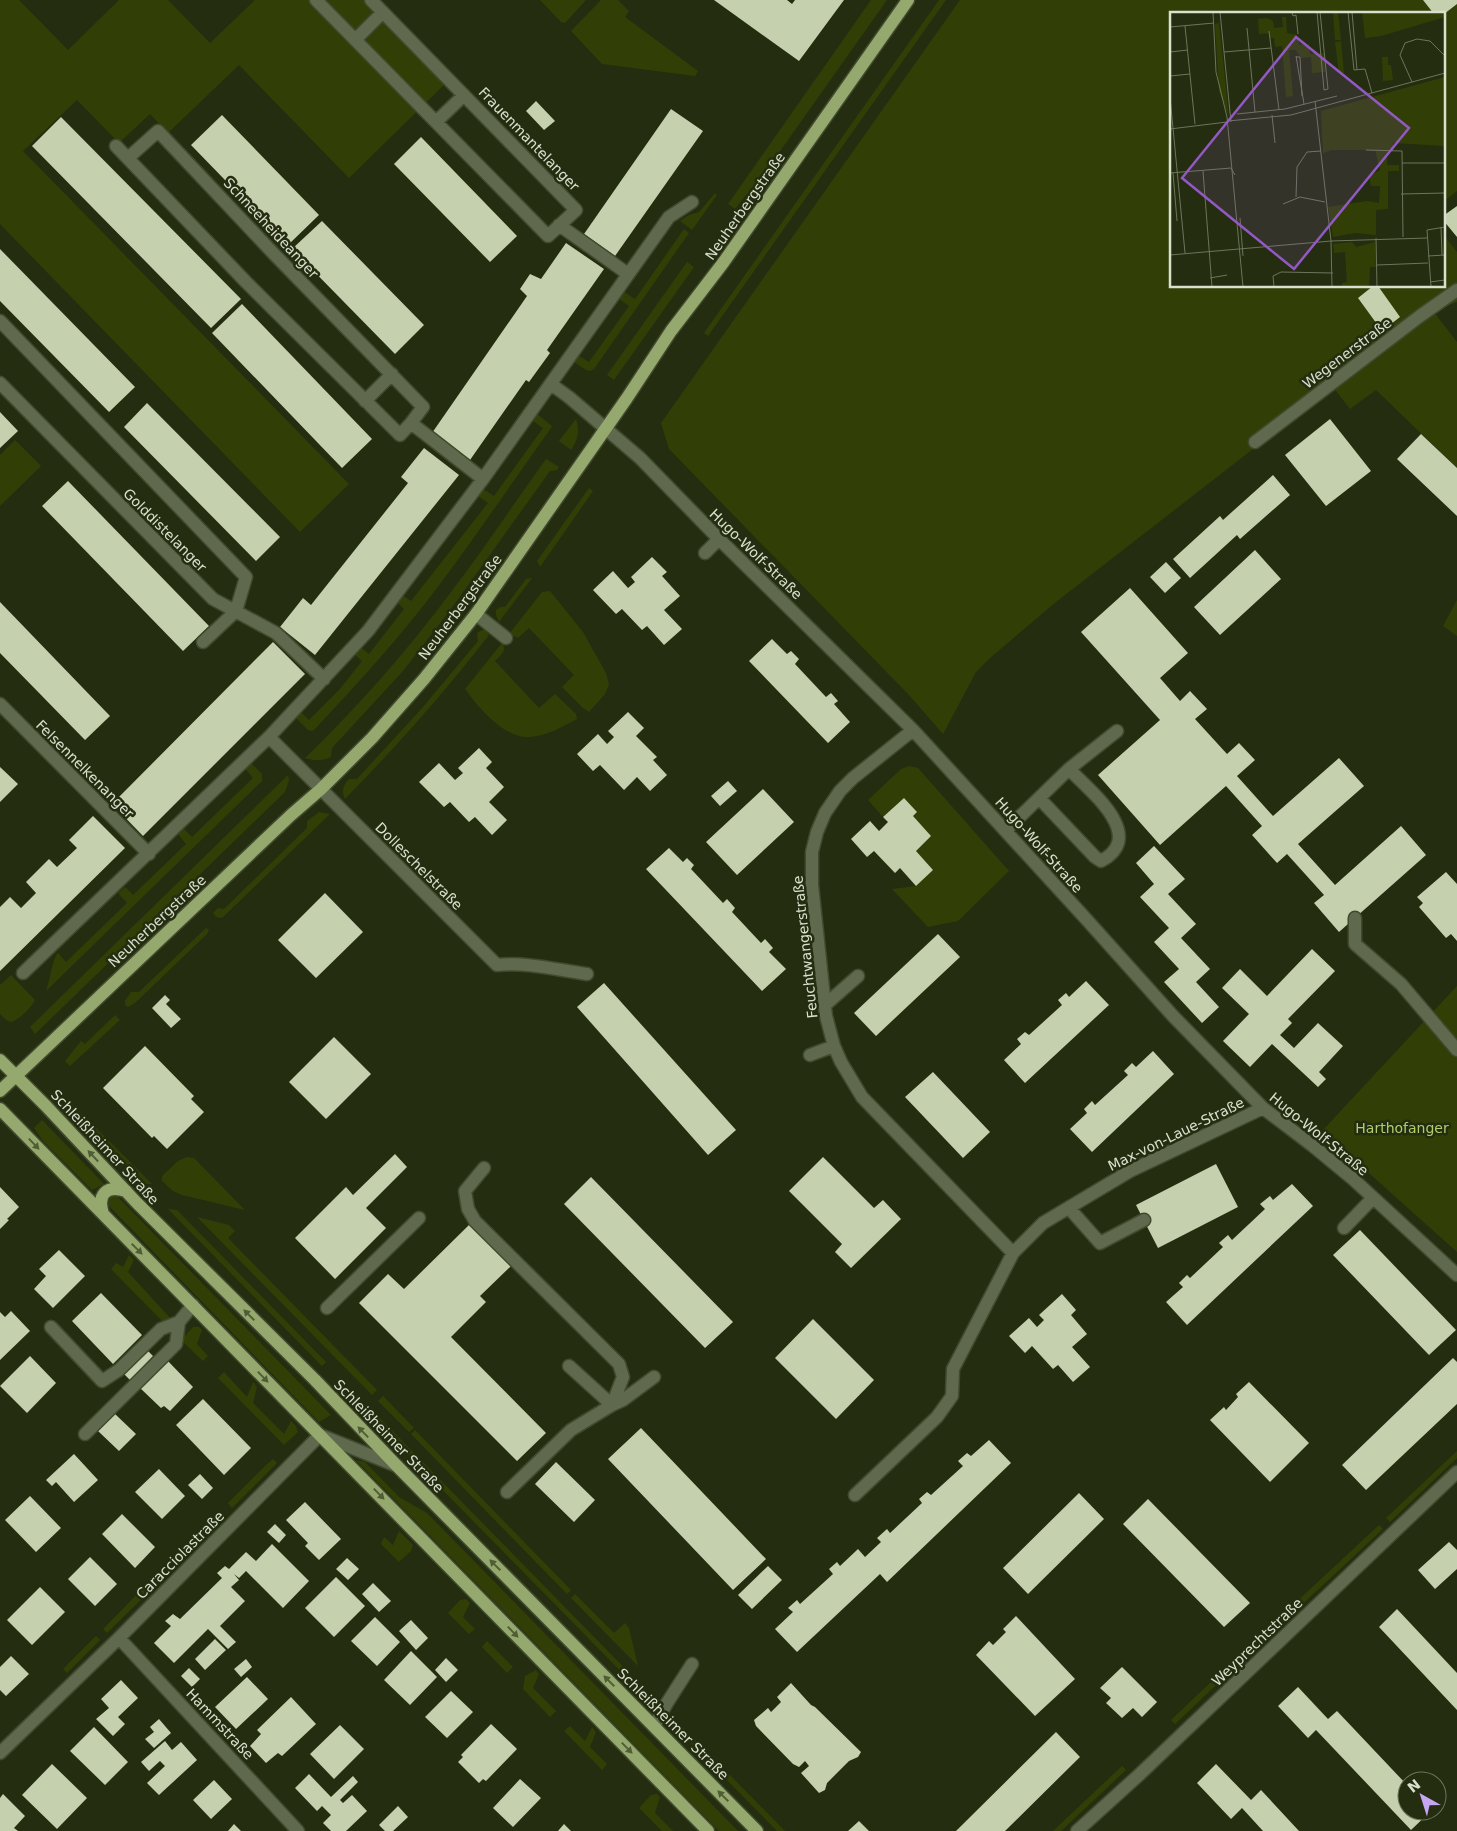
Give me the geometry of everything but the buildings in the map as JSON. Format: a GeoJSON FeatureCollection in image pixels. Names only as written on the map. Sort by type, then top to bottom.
{"type":"FeatureCollection","features":[{"type":"Feature","properties":{"kind":"main road","name":"Neuherbergstraße"},"geometry":{"type":"LineString","coordinates":[[0,1091],[291,815],[321,789],[372,738],[424,679],[476,614],[671,331],[723,264],[908,0]]}},
{"type":"Feature","properties":{"kind":"main road","name":"Schleißheimer Straße"},"geometry":{"type":"LineString","coordinates":[[0,1060],[126,1191],[315,1380],[397,1466],[757,1831]]}},
{"type":"Feature","properties":{"kind":"main road"},"geometry":{"type":"LineString","coordinates":[[0,1109],[708,1831]]}},
{"type":"Feature","properties":{"kind":"main road"},"geometry":{"type":"LineString","coordinates":[[103,1214],[100,1200],[104,1193],[117,1189],[126,1191]]}},
{"type":"Feature","properties":{"kind":"street"},"geometry":{"type":"LineString","coordinates":[[316,0],[548,236],[559,225],[628,274]]}},
{"type":"Feature","properties":{"kind":"street","name":"Frauenmantelanger"},"geometry":{"type":"LineString","coordinates":[[371,0],[576,210],[559,225]]}},
{"type":"Feature","properties":{"kind":"street"},"geometry":{"type":"LineString","coordinates":[[355,40],[383,12]]}},
{"type":"Feature","properties":{"kind":"street","name":"Frauenmantelanger"},"geometry":{"type":"LineString","coordinates":[[436,122],[464,95]]}},
{"type":"Feature","properties":{"kind":"street","name":"Schneeheideanger"},"geometry":{"type":"LineString","coordinates":[[128,158],[158,131],[274,254],[423,407],[411,422]]}},
{"type":"Feature","properties":{"kind":"street"},"geometry":{"type":"LineString","coordinates":[[116,146],[246,282],[400,435],[411,422],[483,479]]}},
{"type":"Feature","properties":{"kind":"street"},"geometry":{"type":"LineString","coordinates":[[24,973],[270,738],[368,631],[483,479],[669,217],[692,202]]}},
{"type":"Feature","properties":{"kind":"street","name":"Wegenerstraße"},"geometry":{"type":"LineString","coordinates":[[1256,442],[1420,316],[1457,290]]}},
{"type":"Feature","properties":{"kind":"street"},"geometry":{"type":"LineString","coordinates":[[0,321],[246,577],[236,612],[203,642]]}},
{"type":"Feature","properties":{"kind":"street"},"geometry":{"type":"LineString","coordinates":[[365,401],[392,374]]}},
{"type":"Feature","properties":{"kind":"street","name":"Golddistelanger"},"geometry":{"type":"LineString","coordinates":[[0,383],[213,599],[276,633],[324,680]]}},
{"type":"Feature","properties":{"kind":"street"},"geometry":{"type":"LineString","coordinates":[[551,384],[605,429]]}},
{"type":"Feature","properties":{"kind":"street","name":"Hugo-Wolf-Straße"},"geometry":{"type":"LineString","coordinates":[[605,429],[640,458],[719,539],[913,730],[1006,830],[1172,1016],[1263,1108],[1313,1146],[1457,1275]]}},
{"type":"Feature","properties":{"kind":"street"},"geometry":{"type":"LineString","coordinates":[[705,553],[719,539]]}},
{"type":"Feature","properties":{"kind":"street"},"geometry":{"type":"LineString","coordinates":[[476,614],[506,638]]}},
{"type":"Feature","properties":{"kind":"street","name":"Felsennelkenanger"},"geometry":{"type":"LineString","coordinates":[[0,704],[149,854]]}},
{"type":"Feature","properties":{"kind":"street","name":"Feuchtwangerstraße"},"geometry":{"type":"LineString","coordinates":[[913,730],[853,778],[840,791],[817,832],[812,852],[812,885],[825,1005],[834,1046],[848,1076],[862,1097],[1013,1254]]}},
{"type":"Feature","properties":{"kind":"street"},"geometry":{"type":"LineString","coordinates":[[1006,830],[1069,769],[1117,731]]}},
{"type":"Feature","properties":{"kind":"street"},"geometry":{"type":"LineString","coordinates":[[270,738],[321,789]]}},
{"type":"Feature","properties":{"kind":"street"},"geometry":{"type":"LineString","coordinates":[[1039,798],[1095,857],[1101,861],[1112,856],[1118,846],[1118,826],[1108,809],[1069,769]]}},
{"type":"Feature","properties":{"kind":"street","name":"Dolleschelstraße"},"geometry":{"type":"LineString","coordinates":[[321,789],[498,965],[529,964],[541,968],[587,974]]}},
{"type":"Feature","properties":{"kind":"street"},"geometry":{"type":"LineString","coordinates":[[1355,918],[1355,944],[1401,984],[1457,1050]]}},
{"type":"Feature","properties":{"kind":"street"},"geometry":{"type":"LineString","coordinates":[[825,1005],[858,976]]}},
{"type":"Feature","properties":{"kind":"street"},"geometry":{"type":"LineString","coordinates":[[810,1055],[834,1046]]}},
{"type":"Feature","properties":{"kind":"street","name":"Max-von-Laue-Straße"},"geometry":{"type":"LineString","coordinates":[[856,1495],[937,1417],[952,1396],[953,1369],[1013,1254],[1043,1223],[1130,1171],[1263,1108]]}},
{"type":"Feature","properties":{"kind":"street"},"geometry":{"type":"LineString","coordinates":[[484,1168],[465,1191],[468,1209],[475,1221],[619,1364],[623,1377],[612,1405]]}},
{"type":"Feature","properties":{"kind":"street"},"geometry":{"type":"LineString","coordinates":[[1344,1228],[1373,1198]]}},
{"type":"Feature","properties":{"kind":"street"},"geometry":{"type":"LineString","coordinates":[[1069,1208],[1100,1243],[1144,1220]]}},
{"type":"Feature","properties":{"kind":"street"},"geometry":{"type":"LineString","coordinates":[[327,1308],[419,1218]]}},
{"type":"Feature","properties":{"kind":"street"},"geometry":{"type":"LineString","coordinates":[[51,1327],[102,1381],[119,1370],[161,1329],[179,1322],[193,1305]]}},
{"type":"Feature","properties":{"kind":"street"},"geometry":{"type":"LineString","coordinates":[[85,1434],[176,1344],[179,1322]]}},
{"type":"Feature","properties":{"kind":"street"},"geometry":{"type":"LineString","coordinates":[[569,1366],[612,1405]]}},
{"type":"Feature","properties":{"kind":"street"},"geometry":{"type":"LineString","coordinates":[[507,1492],[571,1430],[623,1400],[654,1377]]}},
{"type":"Feature","properties":{"kind":"street"},"geometry":{"type":"LineString","coordinates":[[320,1435],[397,1466]]}},
{"type":"Feature","properties":{"kind":"street","name":"Caracciolastraße"},"geometry":{"type":"LineString","coordinates":[[0,1753],[119,1638],[320,1435]]}},
{"type":"Feature","properties":{"kind":"street","name":"Weyprechtstraße"},"geometry":{"type":"LineString","coordinates":[[1077,1831],[1140,1774],[1457,1472]]}},
{"type":"Feature","properties":{"kind":"street","name":"Hammstraße"},"geometry":{"type":"LineString","coordinates":[[119,1638],[298,1831]]}},
{"type":"Feature","properties":{"kind":"street"},"geometry":{"type":"LineString","coordinates":[[654,1726],[692,1664]]}},
{"type":"Feature","properties":{"kind":"green space"},"geometry":{"type":"Polygon","coordinates":[[[0,0],[19,0],[68,50],[119,0],[168,0],[210,43],[255,0],[364,0],[445,84],[349,178],[239,65],[168,133],[150,114],[119,143],[77,100],[23,151],[349,484],[300,532],[0,224],[0,0]]]}},
{"type":"Feature","properties":{"kind":"green space"},"geometry":{"type":"Polygon","coordinates":[[[540,0],[586,0],[565,23],[561,22],[540,0]]]}},
{"type":"Feature","properties":{"kind":"green space"},"geometry":{"type":"Polygon","coordinates":[[[601,0],[618,0],[629,11],[625,17],[698,71],[695,76],[602,64],[571,31],[601,0]]]}},
{"type":"Feature","properties":{"kind":"green space"},"geometry":{"type":"Polygon","coordinates":[[[871,0],[887,0],[766,171],[768,178],[746,195],[735,209],[728,204],[871,0]]]}},
{"type":"Feature","properties":{"kind":"green space"},"geometry":{"type":"Polygon","coordinates":[[[939,0],[946,0],[708,336],[704,333],[939,0]]]}},
{"type":"Feature","properties":{"kind":"green space"},"geometry":{"type":"Polygon","coordinates":[[[960,0],[1457,0],[1457,191],[1444,201],[1444,12],[1170,12],[1170,288],[1444,288],[1444,235],[1457,252],[1457,302],[1433,311],[1457,342],[1457,468],[1376,390],[1350,409],[1333,387],[1056,602],[991,657],[976,672],[943,734],[909,695],[669,449],[661,423],[960,0]]]}},
{"type":"Feature","properties":{"kind":"green space"},"geometry":{"type":"Polygon","coordinates":[[[715,193],[717,195],[692,230],[680,221],[689,215],[699,212],[715,193]]]}},
{"type":"Feature","properties":{"kind":"green space"},"geometry":{"type":"Polygon","coordinates":[[[684,229],[689,233],[594,369],[586,370],[574,362],[579,356],[589,362],[629,306],[619,299],[624,292],[635,299],[684,229]]]}},
{"type":"Feature","properties":{"kind":"green space"},"geometry":{"type":"Polygon","coordinates":[[[687,262],[694,267],[614,380],[607,375],[687,262]]]}},
{"type":"Feature","properties":{"kind":"green space"},"geometry":{"type":"Polygon","coordinates":[[[537,414],[552,426],[551,428],[454,565],[411,622],[380,658],[315,729],[312,731],[308,730],[295,717],[300,711],[309,720],[340,689],[362,661],[353,653],[359,646],[369,654],[404,609],[395,600],[401,594],[411,601],[488,503],[478,496],[483,489],[494,496],[543,428],[533,421],[537,414]]]}},
{"type":"Feature","properties":{"kind":"green space"},"geometry":{"type":"Polygon","coordinates":[[[576,419],[578,435],[571,450],[559,441],[576,419]]]}},
{"type":"Feature","properties":{"kind":"green space"},"geometry":{"type":"Polygon","coordinates":[[[15,440],[41,466],[0,506],[0,455],[15,440]]]}},
{"type":"Feature","properties":{"kind":"green space"},"geometry":{"type":"Polygon","coordinates":[[[546,459],[559,467],[557,470],[550,471],[451,609],[403,671],[332,748],[331,757],[318,760],[305,758],[363,699],[417,636],[463,576],[546,459]]]}},
{"type":"Feature","properties":{"kind":"green space"},"geometry":{"type":"Polygon","coordinates":[[[589,488],[593,491],[540,567],[537,561],[589,488]]]}},
{"type":"Feature","properties":{"kind":"green space"},"geometry":{"type":"Polygon","coordinates":[[[532,578],[499,622],[496,610],[500,607],[505,607],[526,579],[532,578]]]}},
{"type":"Feature","properties":{"kind":"green space"},"geometry":{"type":"Polygon","coordinates":[[[550,591],[583,632],[606,673],[609,684],[605,694],[589,712],[562,687],[574,675],[529,628],[518,638],[509,634],[542,592],[550,591]]]}},
{"type":"Feature","properties":{"kind":"green space"},"geometry":{"type":"Polygon","coordinates":[[[1457,600],[1457,636],[1443,626],[1457,600]]]}},
{"type":"Feature","properties":{"kind":"green space"},"geometry":{"type":"Polygon","coordinates":[[[485,630],[489,635],[455,678],[383,760],[345,799],[343,791],[347,781],[349,779],[357,779],[423,707],[478,641],[477,633],[485,630]]]}},
{"type":"Feature","properties":{"kind":"green space"},"geometry":{"type":"Polygon","coordinates":[[[502,643],[504,651],[495,661],[539,708],[555,694],[576,714],[577,719],[548,733],[529,737],[511,733],[485,713],[465,689],[502,643]]]}},
{"type":"Feature","properties":{"kind":"green space"},"geometry":{"type":"Polygon","coordinates":[[[250,762],[262,774],[262,781],[46,991],[54,960],[58,953],[66,962],[127,903],[118,893],[125,887],[133,895],[186,844],[178,834],[184,829],[192,837],[253,778],[244,767],[250,762]]]}},
{"type":"Feature","properties":{"kind":"green space"},"geometry":{"type":"Polygon","coordinates":[[[909,766],[918,768],[1009,871],[958,921],[928,927],[892,889],[916,886],[933,870],[916,851],[931,836],[913,816],[917,812],[904,798],[883,817],[868,800],[901,769],[909,766]]]}},
{"type":"Feature","properties":{"kind":"green space"},"geometry":{"type":"Polygon","coordinates":[[[288,775],[289,780],[285,792],[35,1034],[30,1027],[288,775]]]}},
{"type":"Feature","properties":{"kind":"green space"},"geometry":{"type":"Polygon","coordinates":[[[319,812],[330,814],[222,918],[216,917],[213,913],[218,908],[224,909],[307,828],[307,821],[319,812]]]}},
{"type":"Feature","properties":{"kind":"green space"},"geometry":{"type":"Polygon","coordinates":[[[206,928],[209,930],[207,934],[135,1003],[128,1007],[125,1005],[125,1001],[131,992],[139,992],[206,928]]]}},
{"type":"Feature","properties":{"kind":"green space"},"geometry":{"type":"Polygon","coordinates":[[[11,975],[35,1000],[25,1013],[11,1022],[0,1014],[0,985],[11,975]]]}},
{"type":"Feature","properties":{"kind":"green space","name":"Harthofanger"},"geometry":{"type":"Polygon","coordinates":[[[1457,986],[1457,1252],[1322,1131],[1457,986]]]}},
{"type":"Feature","properties":{"kind":"green space"},"geometry":{"type":"Polygon","coordinates":[[[115,1015],[120,1020],[70,1066],[65,1061],[81,1041],[85,1044],[115,1015]]]}},
{"type":"Feature","properties":{"kind":"green space"},"geometry":{"type":"Polygon","coordinates":[[[71,1103],[152,1184],[144,1184],[67,1106],[71,1103]]]}},
{"type":"Feature","properties":{"kind":"green space"},"geometry":{"type":"Polygon","coordinates":[[[42,1120],[104,1184],[92,1190],[43,1141],[34,1128],[42,1120]]]}},
{"type":"Feature","properties":{"kind":"green space"},"geometry":{"type":"Polygon","coordinates":[[[187,1157],[194,1158],[245,1210],[182,1195],[173,1191],[162,1181],[162,1176],[178,1161],[187,1157]]]}},
{"type":"Feature","properties":{"kind":"green space"},"geometry":{"type":"Polygon","coordinates":[[[116,1195],[331,1415],[319,1422],[108,1205],[110,1197],[116,1195]]]}},
{"type":"Feature","properties":{"kind":"green space"},"geometry":{"type":"Polygon","coordinates":[[[168,1209],[177,1210],[326,1362],[322,1366],[168,1209]]]}},
{"type":"Feature","properties":{"kind":"green space"},"geometry":{"type":"Polygon","coordinates":[[[197,1217],[229,1225],[235,1231],[228,1238],[377,1390],[372,1395],[197,1217]]]}},
{"type":"Feature","properties":{"kind":"green space"},"geometry":{"type":"Polygon","coordinates":[[[129,1255],[134,1260],[128,1272],[172,1320],[166,1325],[111,1269],[116,1263],[123,1267],[129,1255]]]}},
{"type":"Feature","properties":{"kind":"green space"},"geometry":{"type":"Polygon","coordinates":[[[193,1327],[199,1327],[202,1330],[197,1344],[208,1356],[203,1361],[181,1340],[193,1327]]]}},
{"type":"Feature","properties":{"kind":"green space"},"geometry":{"type":"Polygon","coordinates":[[[224,1372],[247,1397],[253,1382],[257,1387],[253,1403],[284,1434],[291,1421],[296,1426],[298,1432],[284,1445],[218,1378],[224,1372]]]}},
{"type":"Feature","properties":{"kind":"green space"},"geometry":{"type":"Polygon","coordinates":[[[383,1396],[414,1428],[409,1432],[378,1401],[383,1396]]]}},
{"type":"Feature","properties":{"kind":"green space"},"geometry":{"type":"Polygon","coordinates":[[[370,1408],[645,1689],[647,1698],[366,1412],[370,1408]]]}},
{"type":"Feature","properties":{"kind":"green space"},"geometry":{"type":"Polygon","coordinates":[[[415,1430],[571,1590],[567,1594],[411,1434],[415,1430]]]}},
{"type":"Feature","properties":{"kind":"green space"},"geometry":{"type":"Polygon","coordinates":[[[1457,1451],[1457,1458],[1390,1522],[1386,1518],[1457,1451]]]}},
{"type":"Feature","properties":{"kind":"green space"},"geometry":{"type":"Polygon","coordinates":[[[273,1459],[277,1463],[232,1508],[228,1503],[273,1459]]]}},
{"type":"Feature","properties":{"kind":"green space"},"geometry":{"type":"Polygon","coordinates":[[[356,1460],[365,1462],[399,1497],[427,1513],[738,1831],[719,1831],[356,1460]]]}},
{"type":"Feature","properties":{"kind":"green space"},"geometry":{"type":"Polygon","coordinates":[[[1379,1525],[1383,1529],[1280,1625],[1276,1621],[1379,1525]]]}},
{"type":"Feature","properties":{"kind":"green space"},"geometry":{"type":"Polygon","coordinates":[[[399,1531],[413,1545],[411,1551],[399,1562],[381,1544],[384,1537],[393,1545],[399,1531]]]}},
{"type":"Feature","properties":{"kind":"green space"},"geometry":{"type":"Polygon","coordinates":[[[160,1571],[165,1576],[107,1633],[103,1629],[160,1571]]]}},
{"type":"Feature","properties":{"kind":"green space"},"geometry":{"type":"Polygon","coordinates":[[[575,1594],[614,1633],[625,1623],[629,1628],[638,1666],[571,1598],[575,1594]]]}},
{"type":"Feature","properties":{"kind":"green space"},"geometry":{"type":"Polygon","coordinates":[[[466,1599],[470,1603],[463,1617],[475,1629],[469,1634],[448,1613],[460,1600],[466,1599]]]}},
{"type":"Feature","properties":{"kind":"green space"},"geometry":{"type":"Polygon","coordinates":[[[1268,1628],[1272,1632],[1175,1724],[1171,1720],[1268,1628]]]}},
{"type":"Feature","properties":{"kind":"green space"},"geometry":{"type":"Polygon","coordinates":[[[96,1636],[100,1640],[67,1673],[63,1669],[96,1636]]]}},
{"type":"Feature","properties":{"kind":"green space"},"geometry":{"type":"Polygon","coordinates":[[[487,1641],[513,1667],[507,1673],[482,1647],[487,1641]]]}},
{"type":"Feature","properties":{"kind":"green space"},"geometry":{"type":"Polygon","coordinates":[[[536,1670],[539,1674],[533,1688],[556,1711],[550,1717],[523,1689],[525,1676],[536,1670]]]}},
{"type":"Feature","properties":{"kind":"green space"},"geometry":{"type":"Polygon","coordinates":[[[670,1714],[785,1831],[777,1831],[670,1722],[670,1714]]]}},
{"type":"Feature","properties":{"kind":"green space"},"geometry":{"type":"Polygon","coordinates":[[[570,1726],[585,1741],[592,1727],[596,1732],[590,1747],[607,1764],[602,1770],[564,1731],[570,1726]]]}},
{"type":"Feature","properties":{"kind":"green space"},"geometry":{"type":"Polygon","coordinates":[[[1122,1766],[1126,1770],[1061,1831],[1053,1831],[1122,1766]]]}},
{"type":"Feature","properties":{"kind":"green space"},"geometry":{"type":"Polygon","coordinates":[[[657,1794],[660,1797],[655,1813],[673,1831],[662,1831],[639,1808],[651,1795],[657,1794]]]}}]}
